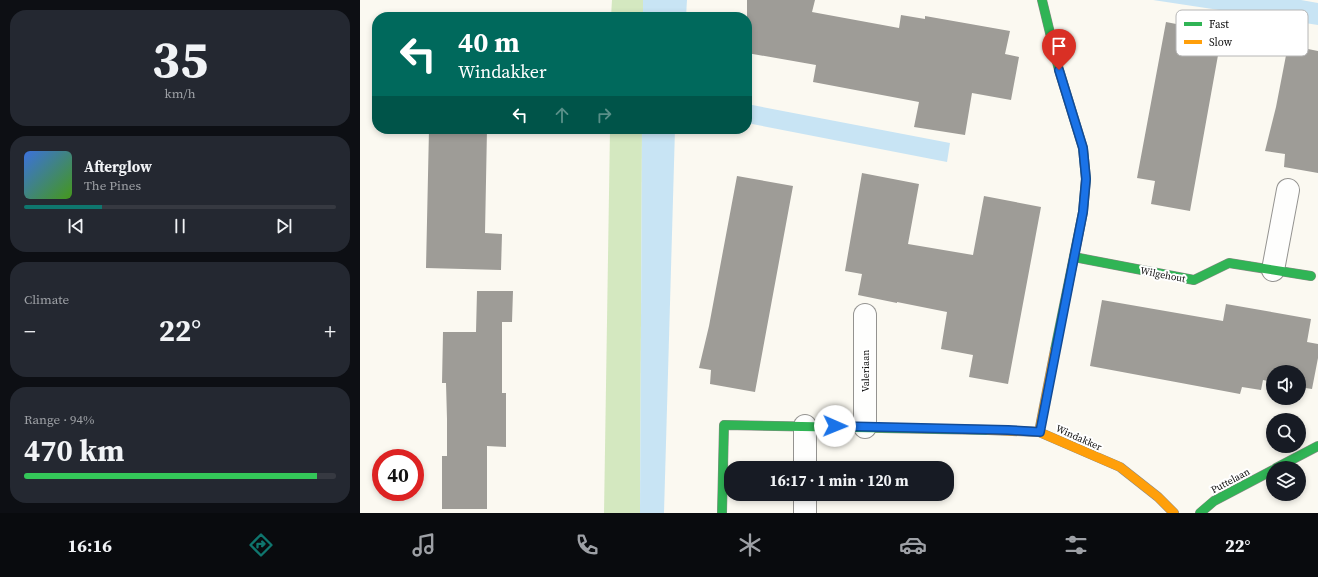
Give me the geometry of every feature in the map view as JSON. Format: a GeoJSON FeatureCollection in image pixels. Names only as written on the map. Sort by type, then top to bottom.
{"type":"FeatureCollection","features":[{"type":"Feature","properties":{"kind":"street","name":"Windakker"},"geometry":{"type":"LineString","coordinates":[[1042,0],[1059,70],[1083,148],[1086,179],[1083,212],[1040,432],[1120,467],[1158,497],[1174,513]]}},
{"type":"Feature","properties":{"kind":"street"},"geometry":{"type":"LineString","coordinates":[[1273,270],[1288,190]]}},
{"type":"Feature","properties":{"kind":"street","name":"Wilgehout"},"geometry":{"type":"LineString","coordinates":[[1074,257],[1194,280],[1229,263],[1311,276]]}},
{"type":"Feature","properties":{"kind":"street","name":"Valeriaan"},"geometry":{"type":"LineString","coordinates":[[865,315],[865,427]]}},
{"type":"Feature","properties":{"kind":"street"},"geometry":{"type":"LineString","coordinates":[[722,513],[724,425],[1008,430],[1040,432]]}},
{"type":"Feature","properties":{"kind":"street"},"geometry":{"type":"LineString","coordinates":[[805,461],[806,426]]}},
{"type":"Feature","properties":{"kind":"street"},"geometry":{"type":"LineString","coordinates":[[1289,461],[1318,446]]}},
{"type":"Feature","properties":{"kind":"street","name":"Puttelaan"},"geometry":{"type":"LineString","coordinates":[[1200,513],[1214,501],[1266,474]]}},
{"type":"Feature","properties":{"kind":"street"},"geometry":{"type":"LineString","coordinates":[[805,501],[805,513]]}},
{"type":"Feature","properties":{"kind":"green space"},"geometry":{"type":"Polygon","coordinates":[[[612,0],[643,0],[643,12],[611,12],[612,0]]]}},
{"type":"Feature","properties":{"kind":"green space"},"geometry":{"type":"Polygon","coordinates":[[[610,134],[642,134],[640,513],[604,513],[610,134]]]}},
{"type":"Feature","properties":{"kind":"water"},"geometry":{"type":"Polygon","coordinates":[[[643,0],[687,0],[686,12],[643,12],[643,0]]]}},
{"type":"Feature","properties":{"kind":"water"},"geometry":{"type":"Polygon","coordinates":[[[1153,0],[1301,0],[1318,3],[1318,25],[1308,23],[1308,10],[1219,10],[1153,0]]]}},
{"type":"Feature","properties":{"kind":"water"},"geometry":{"type":"Polygon","coordinates":[[[752,105],[950,143],[947,162],[752,124],[752,105]]]}},
{"type":"Feature","properties":{"kind":"water"},"geometry":{"type":"Polygon","coordinates":[[[642,134],[675,134],[664,513],[640,513],[642,134]]]}},
{"type":"Feature","properties":{"kind":"building"},"geometry":{"type":"Polygon","coordinates":[[[747,0],[815,0],[812,12],[899,28],[901,15],[925,19],[925,16],[1010,31],[1005,54],[1019,57],[1011,100],[972,93],[965,135],[914,127],[919,102],[813,82],[816,65],[752,54],[752,12],[747,12],[747,0]]]}},
{"type":"Feature","properties":{"kind":"building"},"geometry":{"type":"Polygon","coordinates":[[[1166,22],[1176,24],[1176,56],[1218,56],[1190,211],[1151,204],[1155,181],[1137,178],[1166,22]]]}},
{"type":"Feature","properties":{"kind":"building"},"geometry":{"type":"Polygon","coordinates":[[[1308,49],[1318,51],[1318,173],[1284,167],[1285,154],[1265,151],[1276,107],[1286,56],[1308,56],[1308,49]]]}},
{"type":"Feature","properties":{"kind":"building"},"geometry":{"type":"Polygon","coordinates":[[[429,134],[487,134],[485,233],[502,234],[501,270],[426,268],[429,134]]]}},
{"type":"Feature","properties":{"kind":"building"},"geometry":{"type":"Polygon","coordinates":[[[862,173],[919,184],[908,244],[973,255],[984,196],[1041,207],[1008,384],[969,377],[973,355],[941,349],[947,312],[858,295],[862,274],[845,271],[862,173]]]}},
{"type":"Feature","properties":{"kind":"building"},"geometry":{"type":"Polygon","coordinates":[[[737,176],[793,186],[755,392],[710,384],[711,370],[699,368],[709,326],[737,176]]]}},
{"type":"Feature","properties":{"kind":"building"},"geometry":{"type":"Polygon","coordinates":[[[477,291],[513,291],[512,322],[502,322],[502,393],[506,393],[506,447],[487,446],[487,509],[442,509],[442,456],[447,456],[446,383],[442,383],[443,332],[476,332],[477,291]]]}},
{"type":"Feature","properties":{"kind":"building"},"geometry":{"type":"Polygon","coordinates":[[[1102,300],[1223,321],[1226,304],[1311,319],[1307,342],[1318,344],[1318,358],[1312,389],[1306,388],[1306,365],[1266,365],[1266,381],[1263,380],[1261,390],[1242,387],[1240,394],[1090,366],[1102,300]]]}},
{"type":"Feature","properties":{"kind":"traffic: fast"},"geometry":{"type":"LineString","coordinates":[[1042,0],[1059,70],[1083,148],[1086,179],[1083,212],[1055,350]]}},
{"type":"Feature","properties":{"kind":"traffic: fast"},"geometry":{"type":"LineString","coordinates":[[1074,257],[1194,280],[1229,263],[1311,276]]}},
{"type":"Feature","properties":{"kind":"traffic: fast"},"geometry":{"type":"LineString","coordinates":[[722,513],[724,425],[988,430]]}},
{"type":"Feature","properties":{"kind":"traffic: fast"},"geometry":{"type":"LineString","coordinates":[[1289,461],[1318,446]]}},
{"type":"Feature","properties":{"kind":"traffic: fast"},"geometry":{"type":"LineString","coordinates":[[1200,513],[1214,501],[1266,474]]}},
{"type":"Feature","properties":{"kind":"traffic: slow"},"geometry":{"type":"LineString","coordinates":[[1055,350],[1039,432],[1120,467],[1158,497],[1174,513]]}},
{"type":"Feature","properties":{"kind":"traffic: slow"},"geometry":{"type":"LineString","coordinates":[[988,430],[1039,432]]}},
{"type":"Feature","properties":{"kind":"route"},"geometry":{"type":"LineString","coordinates":[[835,426],[1040,432],[1083,212],[1086,179],[1083,148],[1059,70]]}}]}
